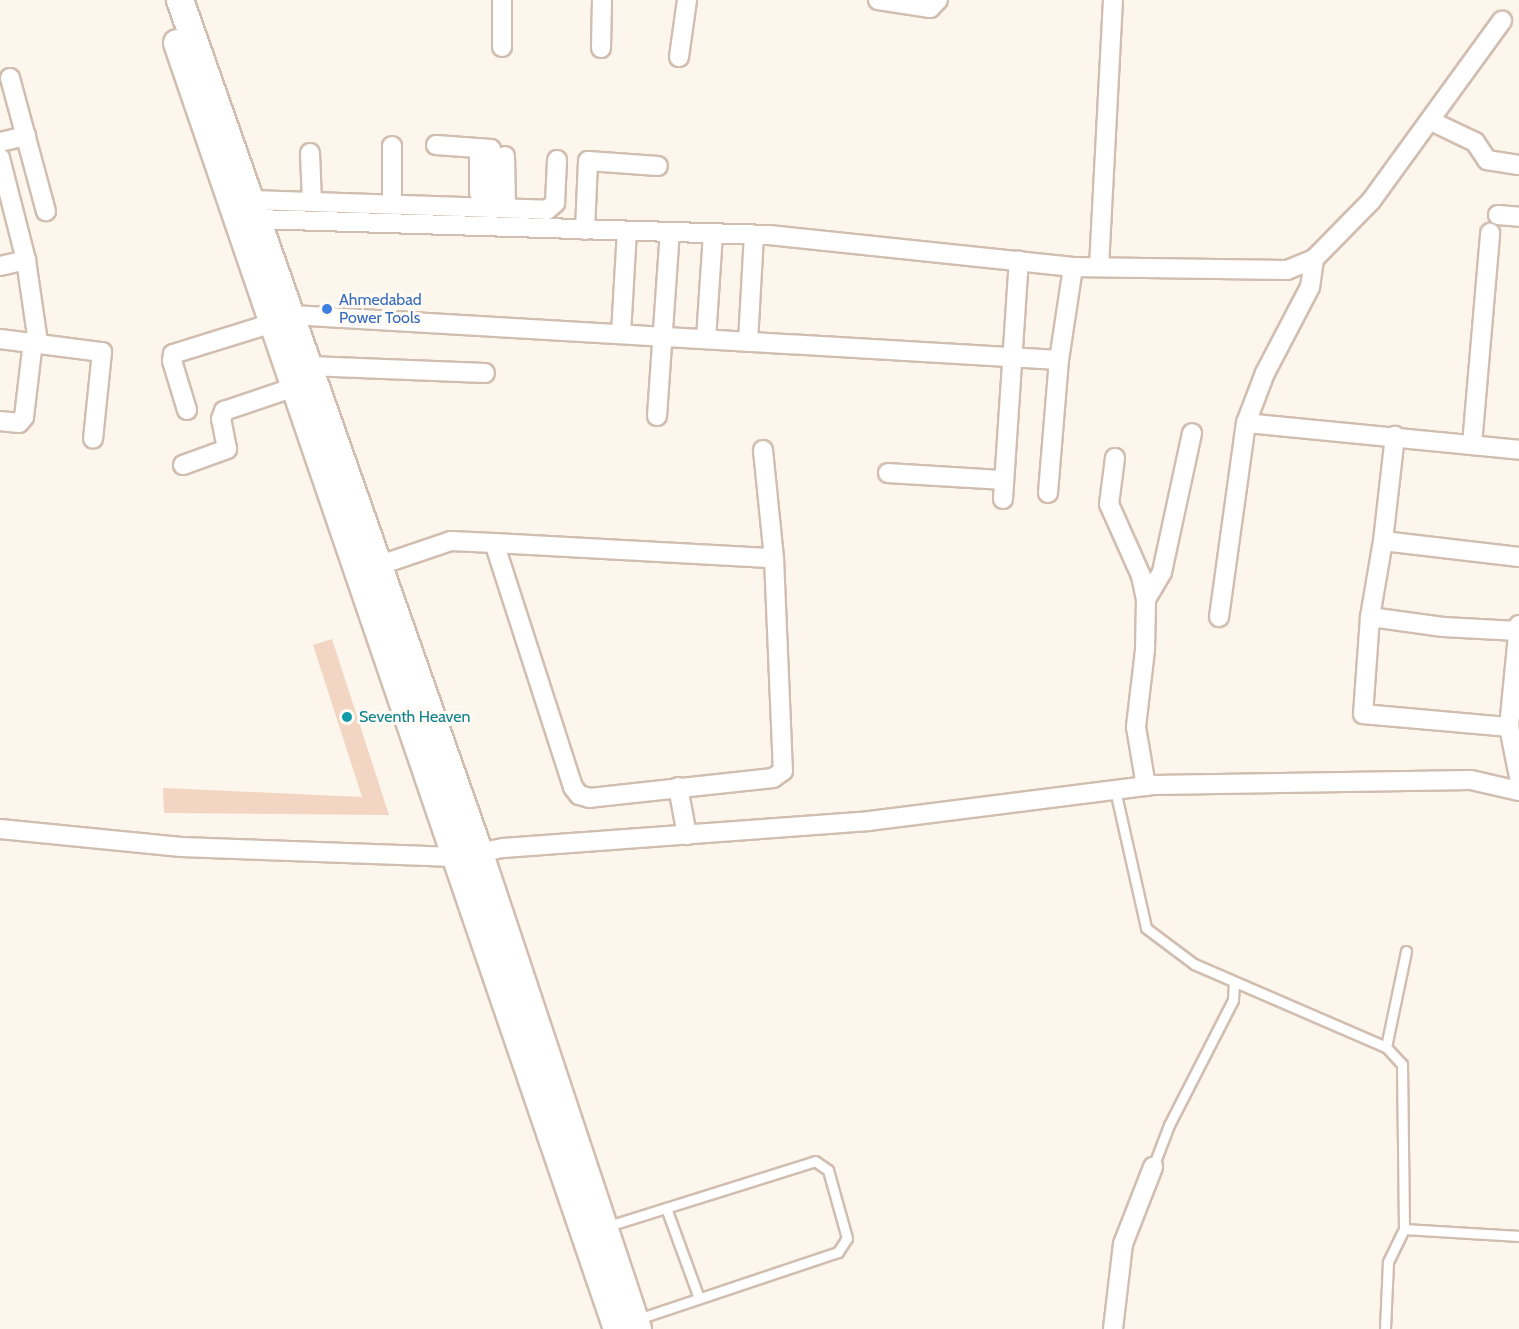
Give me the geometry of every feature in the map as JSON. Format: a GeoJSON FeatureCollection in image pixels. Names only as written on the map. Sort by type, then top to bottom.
{"type":"FeatureCollection","features":[{"type":"Feature","properties":{"kind":"street"},"geometry":{"type":"LineString","coordinates":[[163,0],[283,319],[454,857],[630,1326]]}},
{"type":"Feature","properties":{"kind":"street"},"geometry":{"type":"LineString","coordinates":[[180,0],[254,209],[283,319]]}},
{"type":"Feature","properties":{"kind":"street"},"geometry":{"type":"LineString","coordinates":[[502,0],[502,47]]}},
{"type":"Feature","properties":{"kind":"street"},"geometry":{"type":"LineString","coordinates":[[601,48],[602,0]]}},
{"type":"Feature","properties":{"kind":"street"},"geometry":{"type":"LineString","coordinates":[[679,57],[687,0]]}},
{"type":"Feature","properties":{"kind":"street"},"geometry":{"type":"LineString","coordinates":[[878,0],[930,8],[938,0]]}},
{"type":"Feature","properties":{"kind":"street"},"geometry":{"type":"LineString","coordinates":[[1099,267],[1113,0]]}},
{"type":"Feature","properties":{"kind":"street"},"geometry":{"type":"LineString","coordinates":[[254,209],[585,230],[754,235],[1073,267],[1287,270],[1314,259],[1371,201],[1502,21]]}},
{"type":"Feature","properties":{"kind":"street"},"geometry":{"type":"LineString","coordinates":[[10,78],[46,211]]}},
{"type":"Feature","properties":{"kind":"street"},"geometry":{"type":"LineString","coordinates":[[1431,121],[1475,142],[1487,160],[1519,165]]}},
{"type":"Feature","properties":{"kind":"street"},"geometry":{"type":"LineString","coordinates":[[0,142],[26,136]]}},
{"type":"Feature","properties":{"kind":"street"},"geometry":{"type":"LineString","coordinates":[[436,145],[490,149],[492,208]]}},
{"type":"Feature","properties":{"kind":"street"},"geometry":{"type":"LineString","coordinates":[[392,146],[392,204]]}},
{"type":"Feature","properties":{"kind":"street"},"geometry":{"type":"LineString","coordinates":[[310,153],[312,202]]}},
{"type":"Feature","properties":{"kind":"street"},"geometry":{"type":"LineString","coordinates":[[492,208],[505,156]]}},
{"type":"Feature","properties":{"kind":"street"},"geometry":{"type":"LineString","coordinates":[[0,158],[5,198],[26,260],[35,342],[23,420],[19,423],[0,421]]}},
{"type":"Feature","properties":{"kind":"street"},"geometry":{"type":"LineString","coordinates":[[479,158],[492,208]]}},
{"type":"Feature","properties":{"kind":"street"},"geometry":{"type":"LineString","coordinates":[[254,209],[312,202],[492,208],[553,207],[557,160]]}},
{"type":"Feature","properties":{"kind":"street"},"geometry":{"type":"LineString","coordinates":[[585,230],[588,161],[658,166]]}},
{"type":"Feature","properties":{"kind":"street"},"geometry":{"type":"LineString","coordinates":[[1498,215],[1519,217]]}},
{"type":"Feature","properties":{"kind":"street"},"geometry":{"type":"LineString","coordinates":[[621,334],[627,231]]}},
{"type":"Feature","properties":{"kind":"street"},"geometry":{"type":"LineString","coordinates":[[657,416],[670,232]]}},
{"type":"Feature","properties":{"kind":"street"},"geometry":{"type":"LineString","coordinates":[[1472,445],[1490,233]]}},
{"type":"Feature","properties":{"kind":"street"},"geometry":{"type":"LineString","coordinates":[[706,339],[713,234]]}},
{"type":"Feature","properties":{"kind":"street"},"geometry":{"type":"LineString","coordinates":[[748,342],[754,235]]}},
{"type":"Feature","properties":{"kind":"street"},"geometry":{"type":"LineString","coordinates":[[1219,617],[1246,423],[1264,373],[1310,287],[1314,259]]}},
{"type":"Feature","properties":{"kind":"street"},"geometry":{"type":"LineString","coordinates":[[0,266],[26,260]]}},
{"type":"Feature","properties":{"kind":"street"},"geometry":{"type":"LineString","coordinates":[[1003,499],[1019,261]]}},
{"type":"Feature","properties":{"kind":"street"},"geometry":{"type":"LineString","coordinates":[[1048,493],[1059,360],[1073,267]]}},
{"type":"Feature","properties":{"kind":"street"},"geometry":{"type":"LineString","coordinates":[[187,410],[173,354],[283,319],[621,334],[1059,360]]}},
{"type":"Feature","properties":{"kind":"street"},"geometry":{"type":"LineString","coordinates":[[0,339],[102,352],[93,439]]}},
{"type":"Feature","properties":{"kind":"street"},"geometry":{"type":"LineString","coordinates":[[183,465],[227,448],[221,419],[224,411],[302,376],[485,373]]}},
{"type":"Feature","properties":{"kind":"street"},"geometry":{"type":"LineString","coordinates":[[302,376],[377,566],[479,851],[604,1227],[630,1326]]}},
{"type":"Feature","properties":{"kind":"street"},"geometry":{"type":"LineString","coordinates":[[1246,423],[1519,450]]}},
{"type":"Feature","properties":{"kind":"street"},"geometry":{"type":"LineString","coordinates":[[1146,599],[1162,572],[1192,433]]}},
{"type":"Feature","properties":{"kind":"street"},"geometry":{"type":"LineString","coordinates":[[1395,436],[1383,541],[1370,617],[1363,714],[1509,727]]}},
{"type":"Feature","properties":{"kind":"street"},"geometry":{"type":"LineString","coordinates":[[494,543],[579,795],[590,798],[773,778],[783,771],[774,558],[763,450]]}},
{"type":"Feature","properties":{"kind":"street"},"geometry":{"type":"LineString","coordinates":[[1114,458],[1109,504],[1141,576],[1146,599],[1145,650],[1136,727],[1146,786]]}},
{"type":"Feature","properties":{"kind":"street"},"geometry":{"type":"LineString","coordinates":[[888,473],[1004,480]]}},
{"type":"Feature","properties":{"kind":"street"},"geometry":{"type":"LineString","coordinates":[[377,566],[452,541],[774,558]]}},
{"type":"Feature","properties":{"kind":"street"},"geometry":{"type":"LineString","coordinates":[[1383,541],[1519,557]]}},
{"type":"Feature","properties":{"kind":"street"},"geometry":{"type":"LineString","coordinates":[[1370,617],[1443,627],[1518,628],[1509,727],[1519,777]]}},
{"type":"Feature","properties":{"kind":"street"},"geometry":{"type":"LineString","coordinates":[[0,828],[181,847],[454,857],[479,851],[869,821],[1146,786],[1472,780],[1519,791]]}},
{"type":"Feature","properties":{"kind":"street"},"geometry":{"type":"LineString","coordinates":[[678,787],[687,835]]}},
{"type":"Feature","properties":{"kind":"street"},"geometry":{"type":"LineString","coordinates":[[1113,1329],[1123,1244],[1153,1167]]}},
{"type":"Feature","properties":{"kind":"lane"},"geometry":{"type":"LineString","coordinates":[[1115,790],[1146,928],[1194,964],[1386,1047],[1402,1064],[1404,1229],[1388,1262],[1385,1329]]}},
{"type":"Feature","properties":{"kind":"lane"},"geometry":{"type":"LineString","coordinates":[[1386,1047],[1406,951]]}},
{"type":"Feature","properties":{"kind":"lane"},"geometry":{"type":"LineString","coordinates":[[1153,1167],[1169,1125],[1233,1000],[1234,982]]}},
{"type":"Feature","properties":{"kind":"lane"},"geometry":{"type":"LineString","coordinates":[[604,1227],[815,1161],[828,1170],[847,1238],[838,1252],[699,1298],[630,1326]]}},
{"type":"Feature","properties":{"kind":"lane"},"geometry":{"type":"LineString","coordinates":[[666,1208],[699,1298]]}},
{"type":"Feature","properties":{"kind":"lane"},"geometry":{"type":"LineString","coordinates":[[1404,1229],[1519,1236]]}},
{"type":"Feature","properties":{"kind":"building","name":"Seventh Heaven"},"geometry":{"type":"Polygon","coordinates":[[[332,639],[389,815],[164,813],[163,788],[362,797],[313,645],[332,639]]]}},
{"type":"Feature","properties":{"kind":"place","name":"Ahmedabad Power Tools"},"geometry":{"type":"Point","coordinates":[327,309]}},
{"type":"Feature","properties":{"kind":"place","name":"Seventh Heaven"},"geometry":{"type":"Point","coordinates":[347,717]}}]}
